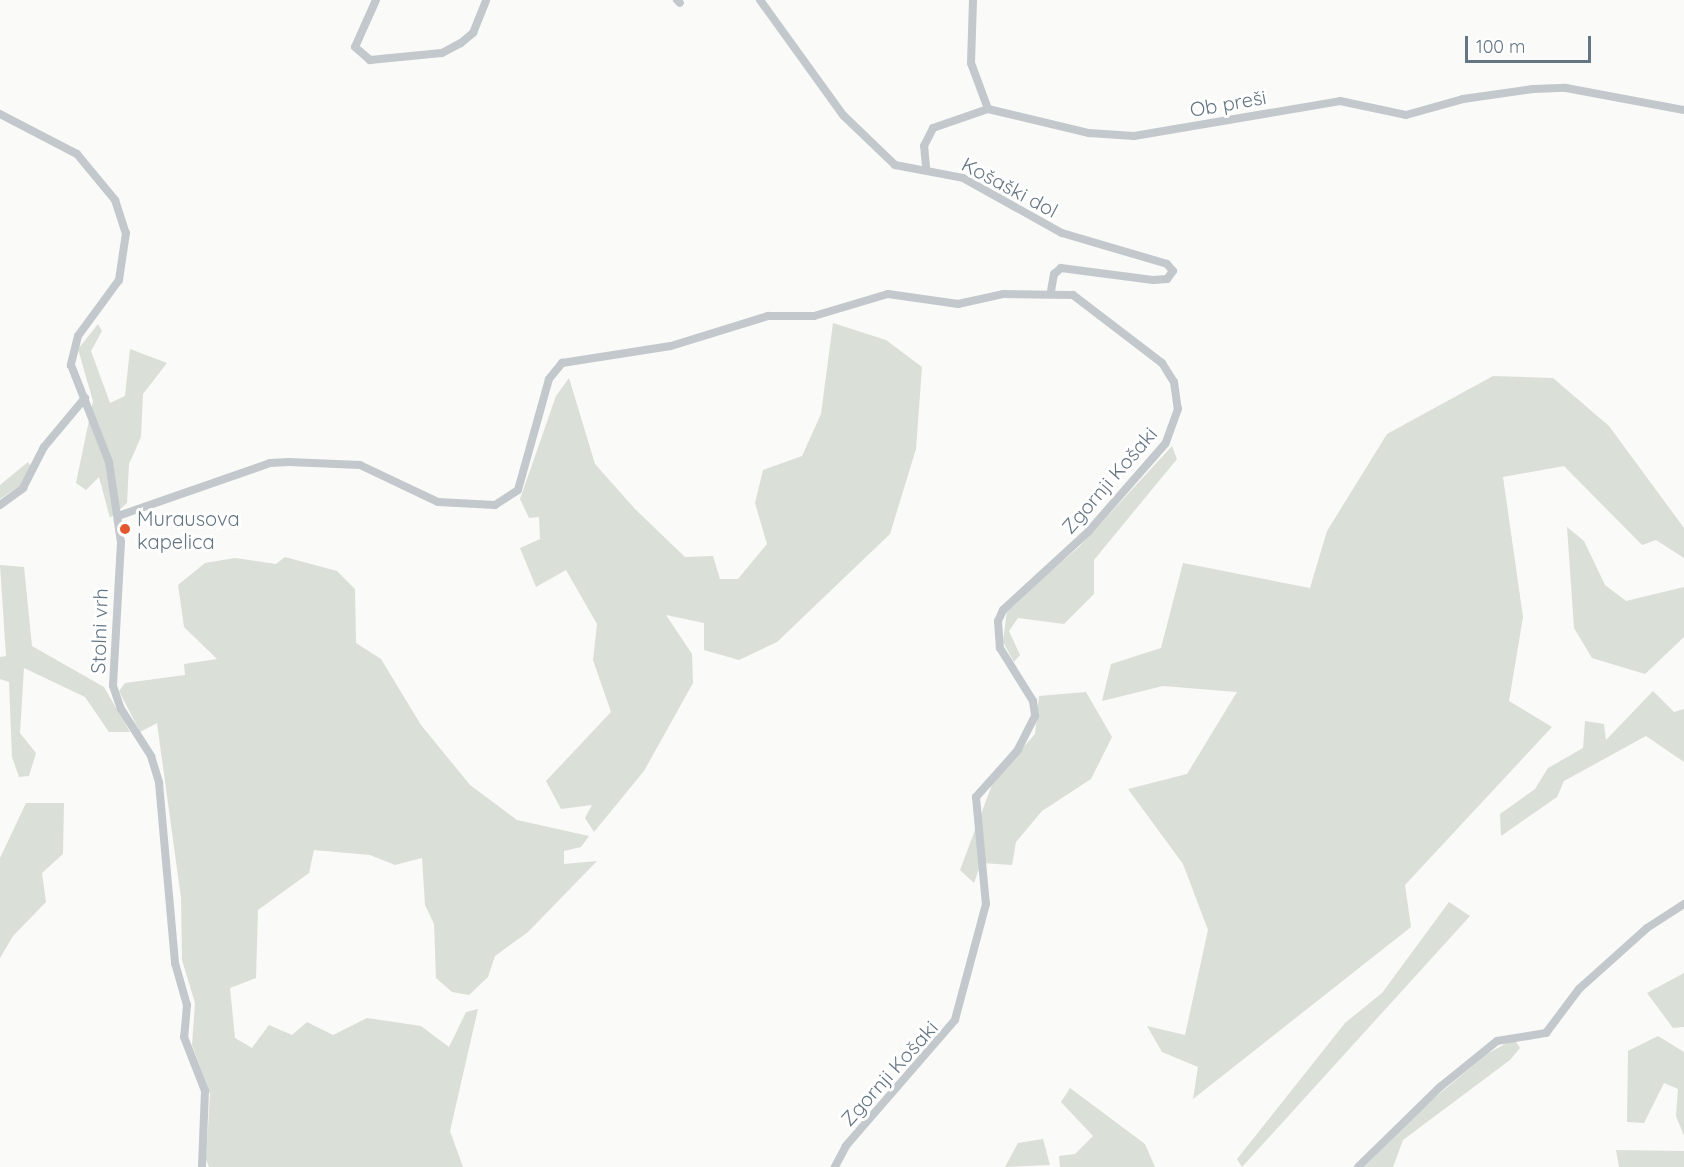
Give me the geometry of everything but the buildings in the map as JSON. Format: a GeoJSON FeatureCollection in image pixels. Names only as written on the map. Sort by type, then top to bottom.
{"type":"FeatureCollection","features":[{"type":"Feature","properties":{"kind":"street"},"geometry":{"type":"LineString","coordinates":[[376,0],[355,46],[370,60],[442,53],[461,43],[473,33],[486,0]]}},
{"type":"Feature","properties":{"kind":"street","name":"Košaški dol"},"geometry":{"type":"LineString","coordinates":[[760,0],[825,92],[878,151],[895,165],[926,167],[963,178],[1062,233],[1167,264],[1173,271],[1167,279],[1153,280],[1062,268],[1054,274],[1051,291]]}},
{"type":"Feature","properties":{"kind":"street"},"geometry":{"type":"LineString","coordinates":[[926,167],[924,146],[933,128],[988,109],[971,63],[973,0]]}},
{"type":"Feature","properties":{"kind":"street","name":"Ob preši"},"geometry":{"type":"LineString","coordinates":[[988,109],[1089,133],[1134,136],[1340,101],[1406,115],[1463,99],[1533,89],[1566,88],[1584,96],[1684,110]]}},
{"type":"Feature","properties":{"kind":"street","name":"Stolni vrh"},"geometry":{"type":"LineString","coordinates":[[0,114],[77,154],[115,200],[126,233],[119,280],[71,350],[85,398],[109,462],[118,516],[113,686],[159,783],[176,963],[186,993],[184,1037],[205,1090],[202,1167]]}},
{"type":"Feature","properties":{"kind":"street","name":"Zgornji Košaki"},"geometry":{"type":"LineString","coordinates":[[118,516],[270,463],[289,462],[360,465],[438,502],[495,506],[518,490],[549,379],[569,360],[671,346],[756,318],[814,316],[888,294],[958,304],[1051,291],[1087,301],[1169,371],[1177,395],[1174,428],[1088,532],[1003,610],[997,634],[1000,648],[1033,701],[1035,716],[1018,750],[975,797],[986,904],[964,998],[951,1030],[894,1089],[835,1167]]}},
{"type":"Feature","properties":{"kind":"street"},"geometry":{"type":"LineString","coordinates":[[0,505],[23,488],[44,447],[85,398]]}},
{"type":"Feature","properties":{"kind":"street"},"geometry":{"type":"LineString","coordinates":[[1358,1167],[1440,1087],[1497,1041],[1546,1033],[1579,989],[1647,928],[1684,904]]}},
{"type":"Feature","properties":{"kind":"shaded area"},"geometry":{"type":"Polygon","coordinates":[[[833,323],[886,340],[922,367],[916,449],[890,534],[777,642],[739,660],[704,650],[704,623],[666,615],[692,654],[693,683],[644,771],[594,832],[585,818],[592,805],[561,809],[546,781],[611,712],[593,660],[597,624],[566,570],[536,587],[520,548],[540,539],[539,517],[529,518],[520,499],[556,396],[569,378],[595,464],[635,509],[685,557],[713,556],[720,579],[738,579],[767,544],[755,503],[763,470],[802,456],[821,414],[833,323]]]}},
{"type":"Feature","properties":{"kind":"shaded area"},"geometry":{"type":"Polygon","coordinates":[[[98,324],[102,331],[91,351],[110,403],[125,396],[130,349],[167,363],[143,394],[141,437],[129,464],[127,503],[110,518],[99,477],[86,490],[76,483],[93,401],[78,349],[98,324]]]}},
{"type":"Feature","properties":{"kind":"shaded area"},"geometry":{"type":"Polygon","coordinates":[[[1493,376],[1553,378],[1609,426],[1684,528],[1684,558],[1656,540],[1642,545],[1564,466],[1503,477],[1523,617],[1509,701],[1552,727],[1405,885],[1411,927],[1193,1099],[1198,1067],[1162,1052],[1147,1026],[1185,1035],[1208,930],[1183,864],[1128,789],[1187,774],[1237,692],[1163,686],[1102,701],[1111,664],[1161,648],[1183,563],[1310,588],[1327,531],[1387,434],[1493,376]]]}},
{"type":"Feature","properties":{"kind":"shaded area"},"geometry":{"type":"Polygon","coordinates":[[[1172,446],[1177,459],[1094,560],[1094,594],[1064,624],[1018,618],[1009,631],[1020,655],[1014,662],[1003,642],[1007,609],[1080,546],[1172,446]]]}},
{"type":"Feature","properties":{"kind":"shaded area"},"geometry":{"type":"Polygon","coordinates":[[[28,462],[31,466],[21,485],[0,499],[0,485],[28,462]]]}},
{"type":"Feature","properties":{"kind":"shaded area"},"geometry":{"type":"Polygon","coordinates":[[[1567,527],[1584,541],[1605,585],[1626,601],[1684,587],[1684,637],[1645,674],[1592,658],[1574,628],[1567,527]]]}},
{"type":"Feature","properties":{"kind":"shaded area"},"geometry":{"type":"Polygon","coordinates":[[[285,557],[337,571],[355,589],[356,643],[381,659],[421,725],[470,785],[517,820],[589,836],[581,847],[564,851],[564,864],[597,861],[528,932],[495,956],[488,977],[469,995],[452,992],[436,978],[434,924],[425,905],[422,858],[395,865],[370,855],[314,850],[309,873],[258,910],[256,978],[230,988],[235,1038],[252,1048],[269,1025],[292,1035],[307,1022],[333,1035],[367,1018],[421,1026],[449,1047],[466,1012],[478,1009],[450,1131],[463,1167],[209,1167],[206,1159],[210,1094],[192,1045],[195,1003],[182,960],[181,898],[157,723],[140,732],[119,691],[125,683],[185,675],[184,664],[217,659],[184,627],[178,585],[205,563],[235,558],[276,564],[285,557]]]}},
{"type":"Feature","properties":{"kind":"shaded area"},"geometry":{"type":"Polygon","coordinates":[[[0,565],[24,567],[32,646],[104,687],[130,732],[109,732],[85,697],[24,668],[20,733],[36,753],[29,776],[19,777],[12,757],[9,682],[0,679],[0,657],[6,656],[0,565]]]}},
{"type":"Feature","properties":{"kind":"shaded area"},"geometry":{"type":"Polygon","coordinates":[[[1653,691],[1674,712],[1684,709],[1684,762],[1646,736],[1564,781],[1557,797],[1501,836],[1500,814],[1535,789],[1548,768],[1583,748],[1585,721],[1604,724],[1606,740],[1653,691]]]}},
{"type":"Feature","properties":{"kind":"shaded area"},"geometry":{"type":"Polygon","coordinates":[[[1086,692],[1112,737],[1091,779],[1042,811],[1016,842],[1012,865],[981,863],[974,883],[960,870],[993,782],[1035,734],[1039,696],[1086,692]]]}},
{"type":"Feature","properties":{"kind":"shaded area"},"geometry":{"type":"Polygon","coordinates":[[[26,803],[64,803],[63,854],[42,873],[46,902],[13,936],[0,958],[0,858],[26,803]]]}},
{"type":"Feature","properties":{"kind":"shaded area"},"geometry":{"type":"Polygon","coordinates":[[[1449,902],[1470,916],[1242,1167],[1237,1159],[1345,1023],[1382,993],[1449,902]]]}},
{"type":"Feature","properties":{"kind":"shaded area"},"geometry":{"type":"Polygon","coordinates":[[[1684,973],[1684,1027],[1673,1028],[1647,993],[1684,973]]]}},
{"type":"Feature","properties":{"kind":"shaded area"},"geometry":{"type":"Polygon","coordinates":[[[1658,1036],[1684,1052],[1684,1136],[1676,1116],[1678,1089],[1664,1083],[1644,1123],[1627,1122],[1628,1051],[1658,1036]]]}},
{"type":"Feature","properties":{"kind":"shaded area"},"geometry":{"type":"Polygon","coordinates":[[[1514,1039],[1520,1048],[1510,1060],[1403,1140],[1393,1167],[1364,1167],[1421,1109],[1487,1054],[1514,1039]]]}},
{"type":"Feature","properties":{"kind":"shaded area"},"geometry":{"type":"Polygon","coordinates":[[[1070,1088],[1145,1144],[1155,1167],[1060,1167],[1059,1156],[1075,1154],[1093,1136],[1061,1102],[1070,1088]]]}},
{"type":"Feature","properties":{"kind":"shaded area"},"geometry":{"type":"Polygon","coordinates":[[[1043,1139],[1050,1165],[1005,1167],[1018,1143],[1043,1139]]]}},
{"type":"Feature","properties":{"kind":"shaded area"},"geometry":{"type":"Polygon","coordinates":[[[1616,1150],[1684,1151],[1684,1167],[1619,1167],[1616,1150]]]}},
{"type":"Feature","properties":{"kind":"place","name":"Murausova kapelica"},"geometry":{"type":"Point","coordinates":[125,529]}}]}
